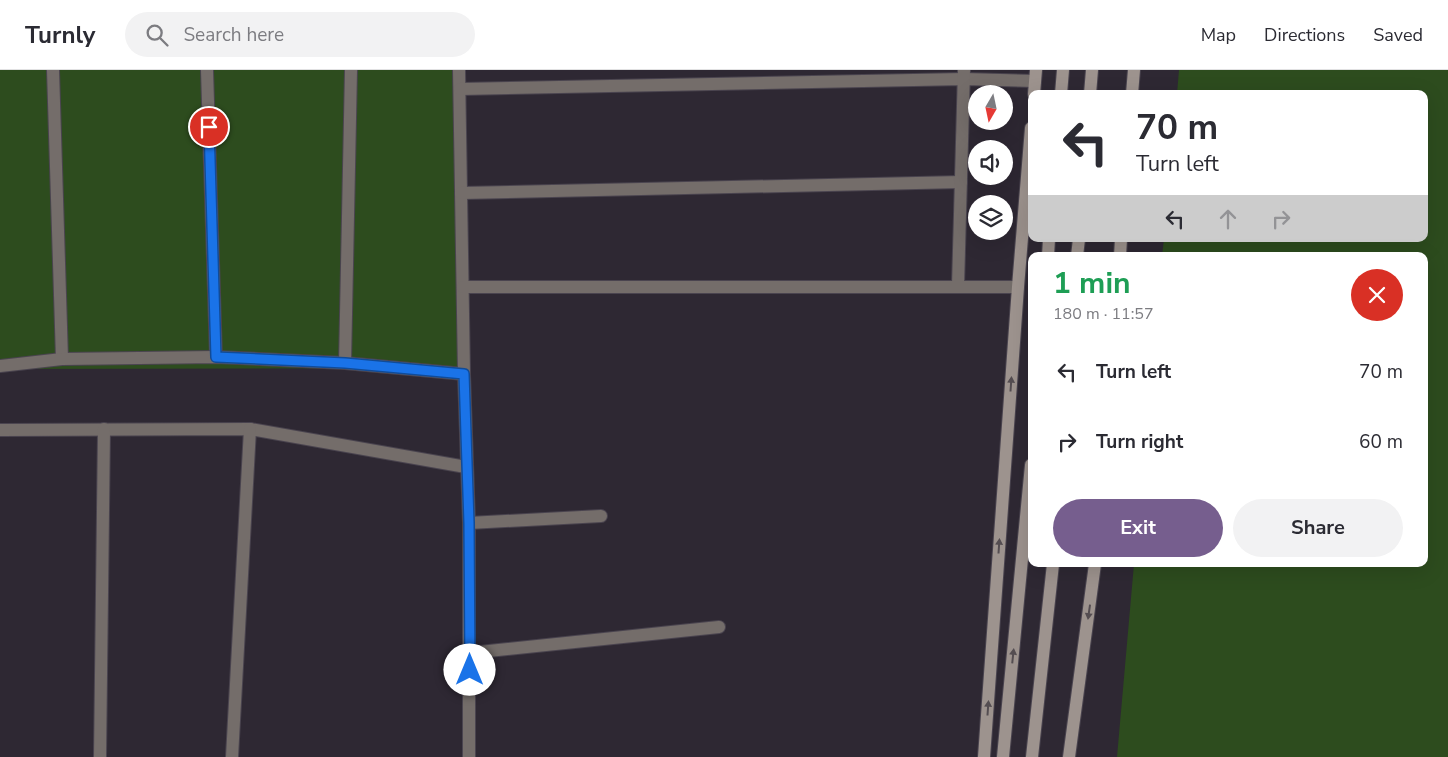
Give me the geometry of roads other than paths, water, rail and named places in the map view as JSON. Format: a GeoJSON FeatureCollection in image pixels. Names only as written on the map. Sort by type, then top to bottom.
{"type":"FeatureCollection","features":[{"type":"Feature","properties":{"kind":"main road"},"geometry":{"type":"LineString","coordinates":[[1061,90],[1063,70]]}},
{"type":"Feature","properties":{"kind":"main road"},"geometry":{"type":"LineString","coordinates":[[1090,90],[1092,70]]}},
{"type":"Feature","properties":{"kind":"main road"},"geometry":{"type":"LineString","coordinates":[[1132,90],[1134,70]]}},
{"type":"Feature","properties":{"kind":"main road"},"geometry":{"type":"LineString","coordinates":[[984,757],[1028,165]]}},
{"type":"Feature","properties":{"kind":"main road"},"geometry":{"type":"LineString","coordinates":[[1003,757],[1028,496]]}},
{"type":"Feature","properties":{"kind":"main road"},"geometry":{"type":"LineString","coordinates":[[1032,757],[1053,567]]}},
{"type":"Feature","properties":{"kind":"main road"},"geometry":{"type":"LineString","coordinates":[[1069,757],[1095,567]]}},
{"type":"Feature","properties":{"kind":"street"},"geometry":{"type":"LineString","coordinates":[[53,70],[62,359]]}},
{"type":"Feature","properties":{"kind":"street"},"geometry":{"type":"LineString","coordinates":[[207,70],[216,357]]}},
{"type":"Feature","properties":{"kind":"street"},"geometry":{"type":"LineString","coordinates":[[345,363],[351,70]]}},
{"type":"Feature","properties":{"kind":"street"},"geometry":{"type":"LineString","coordinates":[[460,70],[464,374],[469,523],[469,757]]}},
{"type":"Feature","properties":{"kind":"street"},"geometry":{"type":"LineString","coordinates":[[460,89],[964,75],[1035,82]]}},
{"type":"Feature","properties":{"kind":"street"},"geometry":{"type":"LineString","coordinates":[[958,286],[964,75]]}},
{"type":"Feature","properties":{"kind":"street"},"geometry":{"type":"LineString","coordinates":[[461,192],[961,182]]}},
{"type":"Feature","properties":{"kind":"street"},"geometry":{"type":"LineString","coordinates":[[463,287],[1018,287]]}},
{"type":"Feature","properties":{"kind":"street"},"geometry":{"type":"LineString","coordinates":[[0,366],[62,359],[216,357],[345,363],[464,374]]}},
{"type":"Feature","properties":{"kind":"street"},"geometry":{"type":"LineString","coordinates":[[0,430],[250,429],[466,467]]}},
{"type":"Feature","properties":{"kind":"street"},"geometry":{"type":"LineString","coordinates":[[232,757],[250,429]]}},
{"type":"Feature","properties":{"kind":"street"},"geometry":{"type":"LineString","coordinates":[[100,757],[104,430]]}},
{"type":"Feature","properties":{"kind":"street"},"geometry":{"type":"LineString","coordinates":[[469,523],[601,516]]}},
{"type":"Feature","properties":{"kind":"street"},"geometry":{"type":"LineString","coordinates":[[470,653],[719,627]]}}]}
